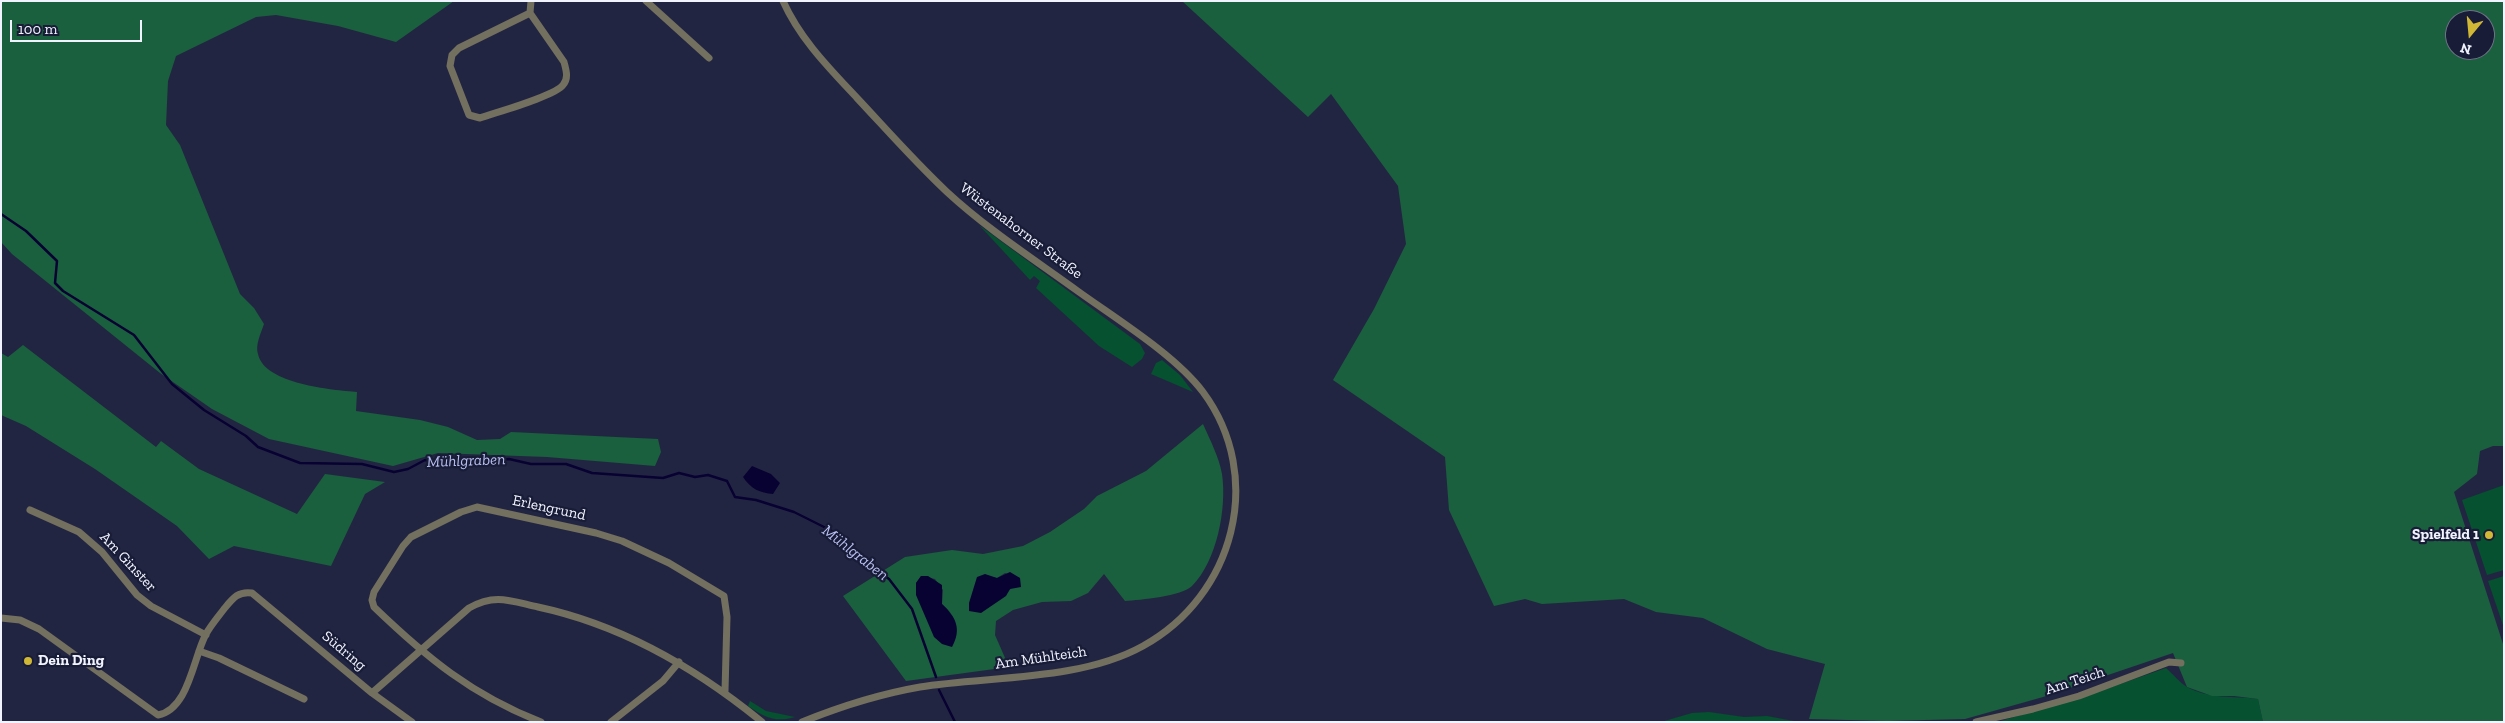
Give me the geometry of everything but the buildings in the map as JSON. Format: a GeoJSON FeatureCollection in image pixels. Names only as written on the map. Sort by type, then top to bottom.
{"type":"FeatureCollection","features":[{"type":"Feature","properties":{"kind":"street"},"geometry":{"type":"LineString","coordinates":[[530,13],[459,48],[452,55],[450,66],[468,114],[480,118],[557,91],[563,86],[567,72],[564,62],[530,13],[531,1]]}},
{"type":"Feature","properties":{"kind":"street"},"geometry":{"type":"LineString","coordinates":[[646,1],[709,58]]}},
{"type":"Feature","properties":{"kind":"street","name":"Wüstenahorner Straße"},"geometry":{"type":"LineString","coordinates":[[783,1],[790,18],[819,57],[949,194],[1188,375],[1213,406],[1221,422],[1229,442],[1236,478]]}},
{"type":"Feature","properties":{"kind":"street","name":"Am Mühlteich"},"geometry":{"type":"LineString","coordinates":[[802,722],[858,703],[920,688],[1080,668],[1124,655],[1144,645],[1165,631],[1192,605],[1218,568],[1231,532],[1236,511],[1236,478]]}},
{"type":"Feature","properties":{"kind":"street","name":"Erlengrund"},"geometry":{"type":"LineString","coordinates":[[420,651],[374,607],[372,600],[374,592],[403,546],[411,537],[461,512],[472,508],[482,508],[596,533],[622,541],[669,563],[724,596],[727,617],[725,691]]}},
{"type":"Feature","properties":{"kind":"street","name":"Am Ginster"},"geometry":{"type":"LineString","coordinates":[[30,510],[79,532],[102,552],[137,595],[151,606],[206,635]]}},
{"type":"Feature","properties":{"kind":"street","name":"Südring"},"geometry":{"type":"LineString","coordinates":[[206,635],[234,596],[245,592],[252,593],[372,693],[412,722]]}},
{"type":"Feature","properties":{"kind":"street"},"geometry":{"type":"LineString","coordinates":[[372,693],[469,608],[492,598],[550,609],[588,621],[652,647],[725,691],[762,722]]}},
{"type":"Feature","properties":{"kind":"street"},"geometry":{"type":"LineString","coordinates":[[1,618],[20,620],[39,629],[158,715],[166,713],[175,705],[189,682],[206,635]]}},
{"type":"Feature","properties":{"kind":"street"},"geometry":{"type":"LineString","coordinates":[[199,651],[219,658],[304,698]]}},
{"type":"Feature","properties":{"kind":"street"},"geometry":{"type":"LineString","coordinates":[[420,651],[489,699],[541,722]]}},
{"type":"Feature","properties":{"kind":"street"},"geometry":{"type":"LineString","coordinates":[[611,722],[663,681],[679,662]]}},
{"type":"Feature","properties":{"kind":"street","name":"Am Teich"},"geometry":{"type":"LineString","coordinates":[[1976,722],[2079,696],[2169,662],[2181,663]]}},
{"type":"Feature","properties":{"kind":"green space"},"geometry":{"type":"Polygon","coordinates":[[[1,1],[454,1],[396,42],[338,26],[276,15],[256,17],[176,56],[168,81],[166,125],[180,145],[240,294],[254,308],[264,324],[258,343],[258,354],[263,364],[286,379],[317,387],[357,392],[356,411],[420,420],[448,427],[477,440],[500,439],[511,432],[658,439],[661,452],[655,466],[547,457],[438,453],[393,466],[269,439],[212,409],[160,373],[12,254],[1,242],[1,1]]]}},
{"type":"Feature","properties":{"kind":"green space"},"geometry":{"type":"Polygon","coordinates":[[[1182,1],[2504,1],[2504,446],[2493,446],[2480,451],[2477,474],[2454,492],[2504,647],[2504,722],[2263,722],[2258,699],[2212,696],[2187,687],[2173,653],[2043,697],[1965,719],[1887,721],[1809,719],[1825,664],[1767,649],[1703,618],[1656,612],[1624,599],[1542,604],[1525,599],[1494,606],[1449,510],[1445,457],[1333,380],[1374,309],[1406,244],[1398,186],[1331,94],[1308,117],[1182,1]]]}},
{"type":"Feature","properties":{"kind":"green space"},"geometry":{"type":"Polygon","coordinates":[[[979,225],[1140,344],[1145,353],[1142,359],[1132,367],[1099,346],[1036,288],[1040,281],[1034,276],[1030,280],[979,225]]]}},
{"type":"Feature","properties":{"kind":"green space"},"geometry":{"type":"Polygon","coordinates":[[[23,345],[156,447],[161,441],[199,469],[297,514],[325,474],[385,482],[365,494],[331,566],[234,546],[209,559],[177,526],[95,469],[26,426],[1,415],[1,353],[8,357],[23,345]]]}},
{"type":"Feature","properties":{"kind":"green space"},"geometry":{"type":"Polygon","coordinates":[[[1162,360],[1180,375],[1193,392],[1151,374],[1156,363],[1162,360]]]}},
{"type":"Feature","properties":{"kind":"green space"},"geometry":{"type":"Polygon","coordinates":[[[1203,424],[1219,461],[1222,474],[1223,502],[1214,549],[1201,575],[1192,586],[1179,592],[1160,597],[1125,601],[1104,574],[1088,593],[1071,601],[1042,602],[1013,610],[996,621],[995,635],[1009,667],[906,681],[843,596],[905,557],[952,550],[983,554],[1023,546],[1050,532],[1084,509],[1097,496],[1146,471],[1203,424]],[[1005,573],[997,578],[991,577],[1007,593],[1020,578],[1005,573]],[[921,576],[916,583],[951,613],[942,604],[943,590],[935,579],[921,576]]]}},
{"type":"Feature","properties":{"kind":"green space","name":"Spielfeld 1"},"geometry":{"type":"Polygon","coordinates":[[[2504,485],[2504,570],[2487,575],[2462,500],[2504,485]]]}},
{"type":"Feature","properties":{"kind":"green space"},"geometry":{"type":"Polygon","coordinates":[[[2504,576],[2504,628],[2488,581],[2504,576]]]}},
{"type":"Feature","properties":{"kind":"green space"},"geometry":{"type":"Polygon","coordinates":[[[2166,668],[2184,685],[2195,691],[2204,694],[2258,699],[2263,722],[1997,722],[2080,698],[2166,668]]]}},
{"type":"Feature","properties":{"kind":"green space"},"geometry":{"type":"Polygon","coordinates":[[[750,701],[766,711],[795,717],[788,719],[770,718],[748,706],[750,701]]]}},
{"type":"Feature","properties":{"kind":"green space"},"geometry":{"type":"Polygon","coordinates":[[[1709,712],[1744,717],[1767,716],[1799,722],[1661,722],[1692,713],[1709,712]]]}},
{"type":"Feature","properties":{"kind":"shaded area"},"geometry":{"type":"Polygon","coordinates":[[[752,466],[771,474],[780,483],[773,494],[756,490],[743,477],[752,466]]]}},
{"type":"Feature","properties":{"kind":"shaded area"},"geometry":{"type":"Polygon","coordinates":[[[1010,572],[1020,578],[1021,587],[1010,589],[1006,596],[981,613],[969,611],[969,603],[977,577],[985,574],[997,578],[1010,572]]]}},
{"type":"Feature","properties":{"kind":"shaded area"},"geometry":{"type":"Polygon","coordinates":[[[921,576],[928,576],[942,585],[942,604],[954,619],[957,629],[957,635],[952,647],[942,644],[934,637],[916,595],[916,583],[921,576]]]}},
{"type":"Feature","properties":{"kind":"waterway","name":"Mühlgraben"},"geometry":{"type":"LineString","coordinates":[[1,214],[26,231],[57,261],[55,283],[63,291],[134,335],[172,384],[204,410],[246,436],[258,447],[300,463],[362,464],[394,472],[408,469],[425,460],[479,461],[509,459],[531,464],[566,464],[592,473],[663,478],[679,473],[695,477],[708,475],[727,481],[735,497],[756,500],[794,512],[832,531],[868,564],[889,579],[912,609],[936,677]]}},
{"type":"Feature","properties":{"kind":"waterway","name":"Mühlgraben"},"geometry":{"type":"LineString","coordinates":[[939,690],[955,722]]}},
{"type":"Feature","properties":{"kind":"place","name":"Spielfeld 1"},"geometry":{"type":"Point","coordinates":[2489,535]}},
{"type":"Feature","properties":{"kind":"place","name":"Dein Ding"},"geometry":{"type":"Point","coordinates":[28,661]}}]}
